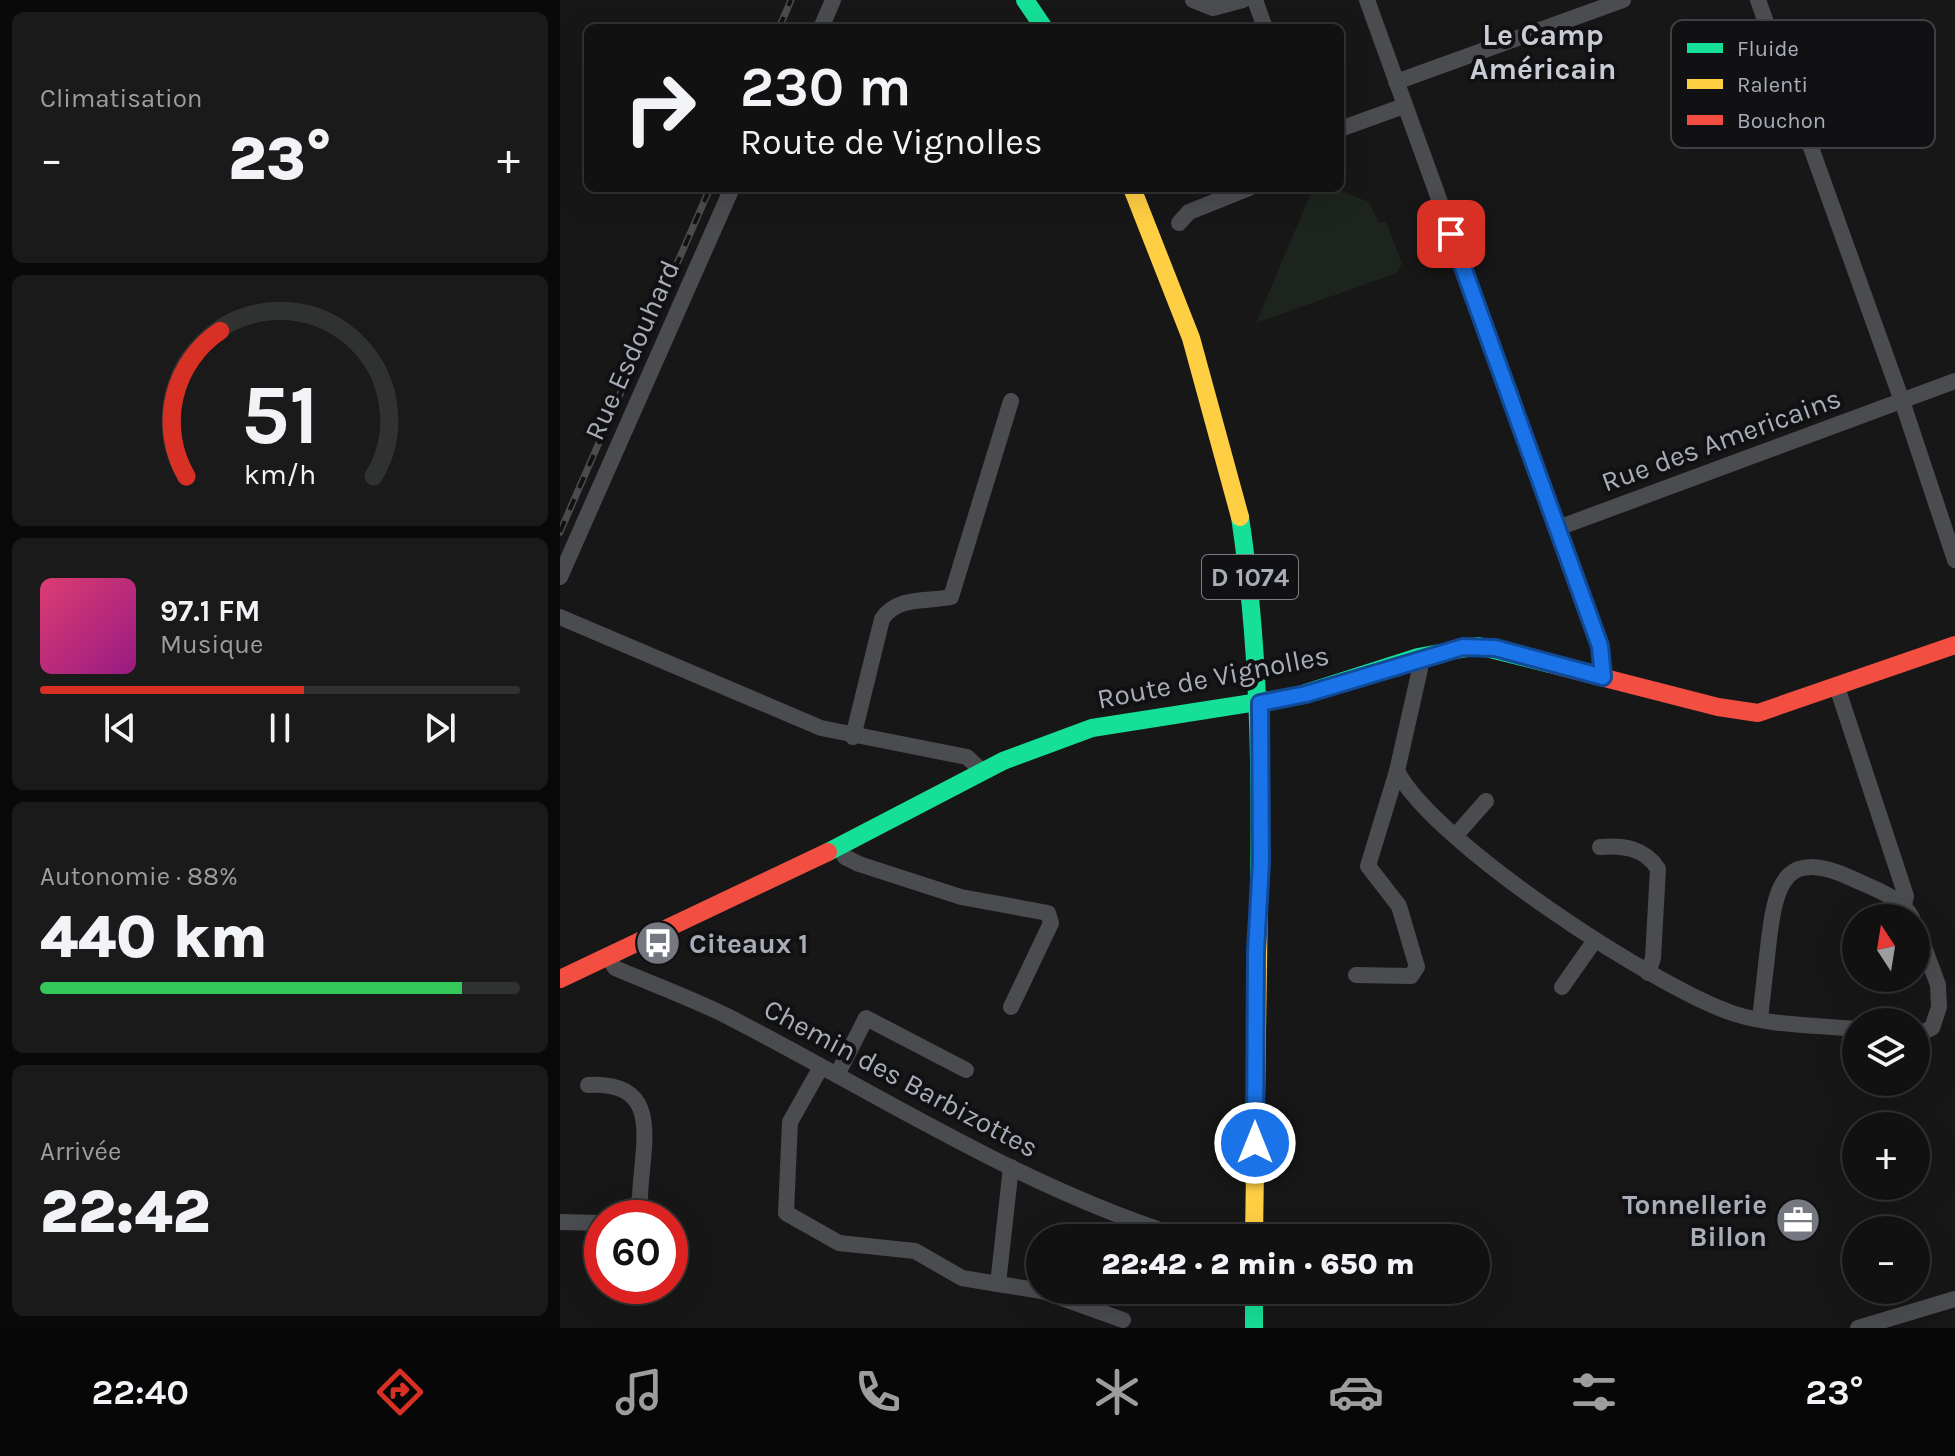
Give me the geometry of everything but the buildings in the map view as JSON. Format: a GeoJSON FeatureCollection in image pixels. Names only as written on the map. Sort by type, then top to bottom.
{"type":"FeatureCollection","features":[{"type":"Feature","properties":{"kind":"street"},"geometry":{"type":"LineString","coordinates":[[823,24],[833,0]]}},
{"type":"Feature","properties":{"kind":"street"},"geometry":{"type":"LineString","coordinates":[[1025,0],[1041,24]]}},
{"type":"Feature","properties":{"kind":"street"},"geometry":{"type":"LineString","coordinates":[[1193,0],[1213,8],[1243,0]]}},
{"type":"Feature","properties":{"kind":"street"},"geometry":{"type":"LineString","coordinates":[[1255,0],[1264,24]]}},
{"type":"Feature","properties":{"kind":"street"},"geometry":{"type":"LineString","coordinates":[[1367,0],[1600,646],[1603,677]]}},
{"type":"Feature","properties":{"kind":"street"},"geometry":{"type":"LineString","coordinates":[[1396,82],[1623,0]]}},
{"type":"Feature","properties":{"kind":"street"},"geometry":{"type":"LineString","coordinates":[[1758,0],[1765,20]]}},
{"type":"Feature","properties":{"kind":"street"},"geometry":{"type":"LineString","coordinates":[[1344,128],[1404,106]]}},
{"type":"Feature","properties":{"kind":"street"},"geometry":{"type":"LineString","coordinates":[[1811,148],[1955,560]]}},
{"type":"Feature","properties":{"kind":"street","name":"Rue Esdouhard"},"geometry":{"type":"LineString","coordinates":[[560,577],[730,192]]}},
{"type":"Feature","properties":{"kind":"street","name":"D 1074"},"geometry":{"type":"LineString","coordinates":[[1134,192],[1191,338],[1237,497],[1246,546],[1261,861],[1256,952],[1254,1224]]}},
{"type":"Feature","properties":{"kind":"street"},"geometry":{"type":"LineString","coordinates":[[1179,223],[1189,212],[1239,192]]}},
{"type":"Feature","properties":{"kind":"street","name":"Rue des Americains"},"geometry":{"type":"LineString","coordinates":[[1558,528],[1955,381]]}},
{"type":"Feature","properties":{"kind":"street"},"geometry":{"type":"LineString","coordinates":[[853,737],[882,619],[898,604],[951,597],[1011,401]]}},
{"type":"Feature","properties":{"kind":"street"},"geometry":{"type":"LineString","coordinates":[[560,617],[821,728],[853,737],[967,757],[982,771]]}},
{"type":"Feature","properties":{"kind":"street","name":"Route de Vignolles"},"geometry":{"type":"LineString","coordinates":[[560,979],[839,847],[982,771],[1092,728],[1151,716],[1253,704],[1306,694],[1418,657],[1463,647],[1486,647],[1728,710],[1767,712],[1955,645]]}},
{"type":"Feature","properties":{"kind":"street"},"geometry":{"type":"LineString","coordinates":[[1356,975],[1411,976],[1417,967],[1399,906],[1368,866],[1397,771],[1420,669],[1418,657]]}},
{"type":"Feature","properties":{"kind":"street"},"geometry":{"type":"LineString","coordinates":[[1837,687],[1908,904]]}},
{"type":"Feature","properties":{"kind":"street"},"geometry":{"type":"LineString","coordinates":[[1397,771],[1414,797],[1456,835],[1595,940],[1648,973],[1690,997],[1760,1019],[1842,1028]]}},
{"type":"Feature","properties":{"kind":"street"},"geometry":{"type":"LineString","coordinates":[[1456,835],[1486,801]]}},
{"type":"Feature","properties":{"kind":"street"},"geometry":{"type":"LineString","coordinates":[[1600,847],[1619,846],[1636,851],[1647,856],[1658,869],[1653,958],[1648,973]]}},
{"type":"Feature","properties":{"kind":"street"},"geometry":{"type":"LineString","coordinates":[[839,847],[845,857],[859,864],[961,897],[1048,913],[1051,923],[1011,1007]]}},
{"type":"Feature","properties":{"kind":"street"},"geometry":{"type":"LineString","coordinates":[[1760,1019],[1773,905],[1781,883],[1793,870],[1812,866],[1835,870],[1888,904]]}},
{"type":"Feature","properties":{"kind":"street"},"geometry":{"type":"LineString","coordinates":[[1562,987],[1595,940]]}},
{"type":"Feature","properties":{"kind":"street","name":"Chemin des Barbizottes"},"geometry":{"type":"LineString","coordinates":[[609,958],[615,968],[725,1015],[1011,1167],[1140,1224]]}},
{"type":"Feature","properties":{"kind":"street"},"geometry":{"type":"LineString","coordinates":[[1930,968],[1940,996],[1930,1029]]}},
{"type":"Feature","properties":{"kind":"street"},"geometry":{"type":"LineString","coordinates":[[966,1070],[866,1018],[790,1122],[786,1213],[839,1243],[915,1251],[962,1278],[1042,1291],[1123,1320]]}},
{"type":"Feature","properties":{"kind":"street"},"geometry":{"type":"LineString","coordinates":[[588,1085],[608,1084],[633,1095],[643,1108],[638,1200]]}},
{"type":"Feature","properties":{"kind":"street"},"geometry":{"type":"LineString","coordinates":[[998,1284],[1011,1167]]}},
{"type":"Feature","properties":{"kind":"street"},"geometry":{"type":"LineString","coordinates":[[560,1222],[584,1223]]}},
{"type":"Feature","properties":{"kind":"street"},"geometry":{"type":"LineString","coordinates":[[1858,1328],[1955,1299]]}},
{"type":"Feature","properties":{"kind":"street"},"geometry":{"type":"LineString","coordinates":[[1254,1304],[1254,1328]]}},
{"type":"Feature","properties":{"kind":"shaded area"},"geometry":{"type":"Polygon","coordinates":[[[1311,192],[1344,192],[1369,202],[1379,223],[1386,221],[1402,264],[1397,273],[1256,323],[1311,192]]]}},
{"type":"Feature","properties":{"kind":"railway"},"geometry":{"type":"LineString","coordinates":[[781,24],[791,0]]}},
{"type":"Feature","properties":{"kind":"railway"},"geometry":{"type":"LineString","coordinates":[[560,532],[708,192]]}},
{"type":"Feature","properties":{"kind":"traffic: fast"},"geometry":{"type":"LineString","coordinates":[[1025,0],[1041,24]]}},
{"type":"Feature","properties":{"kind":"traffic: fast"},"geometry":{"type":"LineString","coordinates":[[1240,517],[1251,611],[1257,705],[1259,895]]}},
{"type":"Feature","properties":{"kind":"traffic: fast"},"geometry":{"type":"LineString","coordinates":[[828,852],[1003,761],[1092,728],[1296,696],[1418,657],[1478,646],[1550,664]]}},
{"type":"Feature","properties":{"kind":"traffic: fast"},"geometry":{"type":"LineString","coordinates":[[1254,1304],[1254,1328]]}},
{"type":"Feature","properties":{"kind":"traffic: slow"},"geometry":{"type":"LineString","coordinates":[[1134,192],[1191,338],[1240,517]]}},
{"type":"Feature","properties":{"kind":"traffic: slow"},"geometry":{"type":"LineString","coordinates":[[1254,1224],[1259,895]]}},
{"type":"Feature","properties":{"kind":"traffic: jam"},"geometry":{"type":"LineString","coordinates":[[1550,664],[1718,707],[1758,713],[1955,645]]}},
{"type":"Feature","properties":{"kind":"traffic: jam"},"geometry":{"type":"LineString","coordinates":[[560,979],[828,852]]}},
{"type":"Feature","properties":{"kind":"place","name":"Citeaux 1"},"geometry":{"type":"Point","coordinates":[658,943]}},
{"type":"Feature","properties":{"kind":"place","name":"Tonnellerie Billon"},"geometry":{"type":"Point","coordinates":[1798,1220]}},
{"type":"Feature","properties":{"kind":"district","name":"Le Camp Américain"},"geometry":{"type":"Point","coordinates":[1543,52]}},
{"type":"Feature","properties":{"kind":"route"},"geometry":{"type":"LineString","coordinates":[[1255,1143],[1256,952],[1261,861],[1260,703],[1306,694],[1418,657],[1463,647],[1495,648],[1603,677],[1600,646],[1451,234]]}}]}
